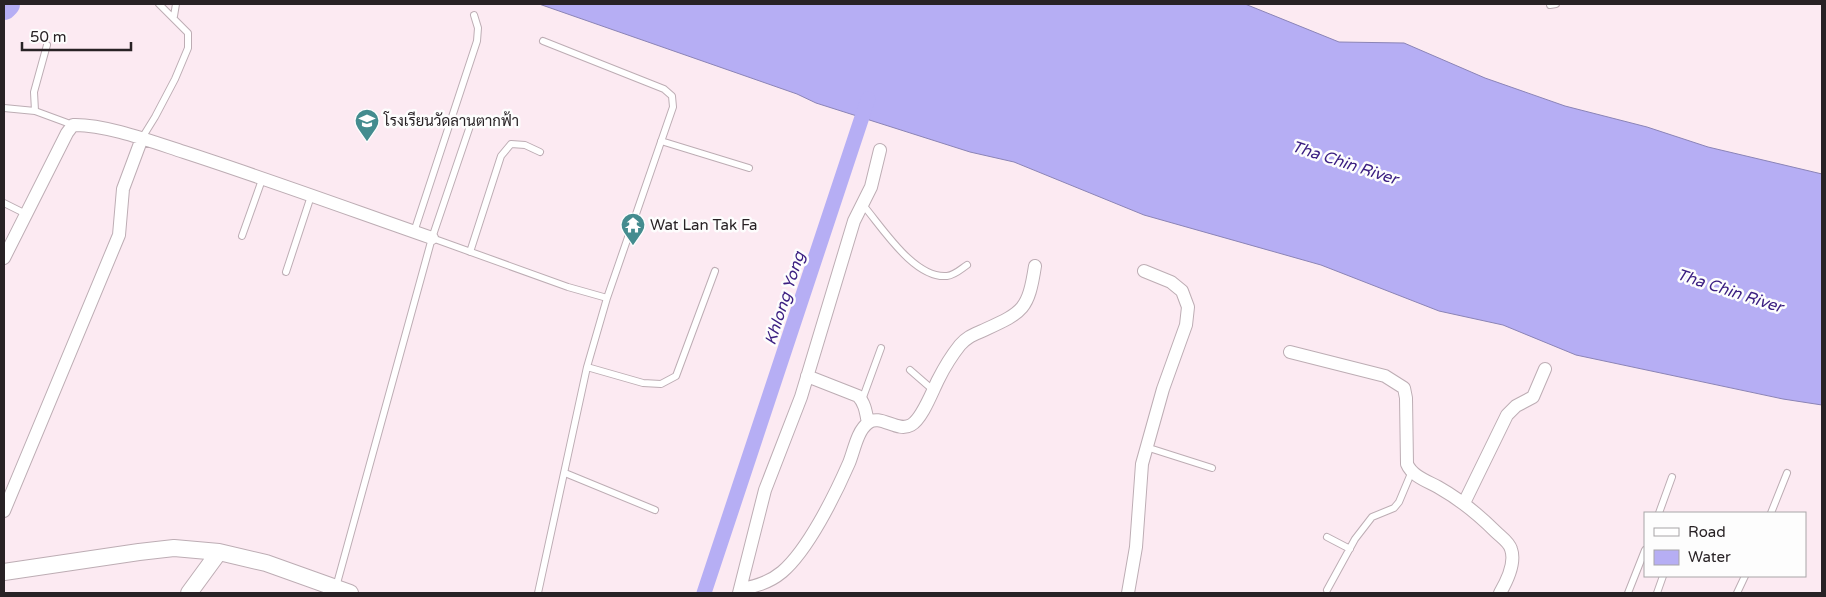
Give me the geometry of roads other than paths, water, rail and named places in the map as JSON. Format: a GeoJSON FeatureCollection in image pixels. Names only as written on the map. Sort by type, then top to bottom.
{"type":"FeatureCollection","features":[{"type":"Feature","properties":{"kind":"street"},"geometry":{"type":"LineString","coordinates":[[4,257],[67,133],[73,125],[83,124],[142,138],[263,178],[432,238]]}},
{"type":"Feature","properties":{"kind":"street"},"geometry":{"type":"LineString","coordinates":[[4,511],[116,243],[119,234],[124,188],[142,138]]}},
{"type":"Feature","properties":{"kind":"street"},"geometry":{"type":"LineString","coordinates":[[880,150],[871,187],[854,222],[807,376],[766,490],[740,591],[754,588],[768,581],[781,573],[794,559],[833,498],[860,433],[868,422],[875,420],[901,428],[912,425],[920,415],[959,346],[968,337],[1015,315],[1026,303],[1031,292],[1035,266]]}},
{"type":"Feature","properties":{"kind":"street"},"geometry":{"type":"LineString","coordinates":[[1128,593],[1136,547],[1142,464],[1163,389],[1186,325],[1188,307],[1182,292],[1171,282],[1144,271]]}},
{"type":"Feature","properties":{"kind":"street"},"geometry":{"type":"LineString","coordinates":[[1290,352],[1386,376],[1404,388],[1406,398],[1407,464],[1412,471],[1464,503],[1510,546],[1512,551],[1510,573],[1500,593]]}},
{"type":"Feature","properties":{"kind":"street"},"geometry":{"type":"LineString","coordinates":[[1464,503],[1507,415],[1516,406],[1533,396],[1545,369]]}},
{"type":"Feature","properties":{"kind":"street"},"geometry":{"type":"LineString","coordinates":[[807,376],[858,396],[866,410],[868,422]]}},
{"type":"Feature","properties":{"kind":"street"},"geometry":{"type":"LineString","coordinates":[[4,572],[174,548],[219,552],[266,563],[343,591]]}},
{"type":"Feature","properties":{"kind":"street"},"geometry":{"type":"LineString","coordinates":[[189,593],[219,552]]}},
{"type":"Feature","properties":{"kind":"lane"},"geometry":{"type":"LineString","coordinates":[[142,138],[175,79],[188,48],[188,33],[174,16],[160,4]]}},
{"type":"Feature","properties":{"kind":"lane"},"geometry":{"type":"LineString","coordinates":[[174,16],[176,4]]}},
{"type":"Feature","properties":{"kind":"lane"},"geometry":{"type":"LineString","coordinates":[[414,232],[477,42],[478,28],[474,15]]}},
{"type":"Feature","properties":{"kind":"lane"},"geometry":{"type":"LineString","coordinates":[[538,593],[587,367],[607,298],[673,107],[672,96],[664,89],[543,41]]}},
{"type":"Feature","properties":{"kind":"lane"},"geometry":{"type":"LineString","coordinates":[[35,111],[34,92],[47,45]]}},
{"type":"Feature","properties":{"kind":"lane"},"geometry":{"type":"LineString","coordinates":[[4,108],[35,111],[73,125]]}},
{"type":"Feature","properties":{"kind":"lane"},"geometry":{"type":"LineString","coordinates":[[343,591],[432,238],[470,126]]}},
{"type":"Feature","properties":{"kind":"lane"},"geometry":{"type":"LineString","coordinates":[[661,141],[749,168]]}},
{"type":"Feature","properties":{"kind":"lane"},"geometry":{"type":"LineString","coordinates":[[470,252],[502,156],[511,144],[525,145],[540,152]]}},
{"type":"Feature","properties":{"kind":"lane"},"geometry":{"type":"LineString","coordinates":[[242,236],[263,178]]}},
{"type":"Feature","properties":{"kind":"lane"},"geometry":{"type":"LineString","coordinates":[[286,272],[311,196]]}},
{"type":"Feature","properties":{"kind":"lane"},"geometry":{"type":"LineString","coordinates":[[4,203],[26,214]]}},
{"type":"Feature","properties":{"kind":"lane"},"geometry":{"type":"LineString","coordinates":[[863,205],[909,260],[930,272],[946,276],[956,274],[967,265]]}},
{"type":"Feature","properties":{"kind":"lane"},"geometry":{"type":"LineString","coordinates":[[432,238],[568,287],[607,298]]}},
{"type":"Feature","properties":{"kind":"lane"},"geometry":{"type":"LineString","coordinates":[[587,367],[642,384],[661,384],[676,376],[715,271]]}},
{"type":"Feature","properties":{"kind":"lane"},"geometry":{"type":"LineString","coordinates":[[862,400],[881,348]]}},
{"type":"Feature","properties":{"kind":"lane"},"geometry":{"type":"LineString","coordinates":[[910,370],[933,390]]}},
{"type":"Feature","properties":{"kind":"lane"},"geometry":{"type":"LineString","coordinates":[[1146,447],[1212,468]]}},
{"type":"Feature","properties":{"kind":"lane"},"geometry":{"type":"LineString","coordinates":[[1327,590],[1355,539],[1372,518],[1394,508],[1399,502],[1412,471]]}},
{"type":"Feature","properties":{"kind":"lane"},"geometry":{"type":"LineString","coordinates":[[565,473],[655,510]]}},
{"type":"Feature","properties":{"kind":"lane"},"geometry":{"type":"LineString","coordinates":[[1771,512],[1787,473]]}},
{"type":"Feature","properties":{"kind":"lane"},"geometry":{"type":"LineString","coordinates":[[1659,512],[1672,477]]}},
{"type":"Feature","properties":{"kind":"lane"},"geometry":{"type":"LineString","coordinates":[[1327,537],[1350,549]]}},
{"type":"Feature","properties":{"kind":"lane"},"geometry":{"type":"LineString","coordinates":[[1628,593],[1644,553]]}},
{"type":"Feature","properties":{"kind":"lane"},"geometry":{"type":"LineString","coordinates":[[1657,593],[1663,577]]}},
{"type":"Feature","properties":{"kind":"lane"},"geometry":{"type":"LineString","coordinates":[[1737,593],[1745,577]]}},
{"type":"Feature","properties":{"kind":"water","name":"Tha Chin River"},"geometry":{"type":"Polygon","coordinates":[[[539,4],[1245,4],[1339,42],[1404,43],[1485,78],[1565,106],[1647,127],[1708,147],[1822,174],[1822,405],[1783,399],[1576,355],[1503,325],[1439,311],[1321,265],[1144,215],[1014,162],[970,152],[816,103],[797,94],[539,4]]]}},
{"type":"Feature","properties":{"kind":"waterway"},"geometry":{"type":"LineString","coordinates":[[4,7],[7,4]]}},
{"type":"Feature","properties":{"kind":"waterway","name":"Khlong Yong"},"geometry":{"type":"LineString","coordinates":[[704,593],[868,99]]}},
{"type":"Feature","properties":{"kind":"place","name":"โรงเรียนวัดลานตากฟ้า"},"geometry":{"type":"Point","coordinates":[367,142]}},
{"type":"Feature","properties":{"kind":"place","name":"Wat Lan Tak Fa"},"geometry":{"type":"Point","coordinates":[633,246]}}]}
